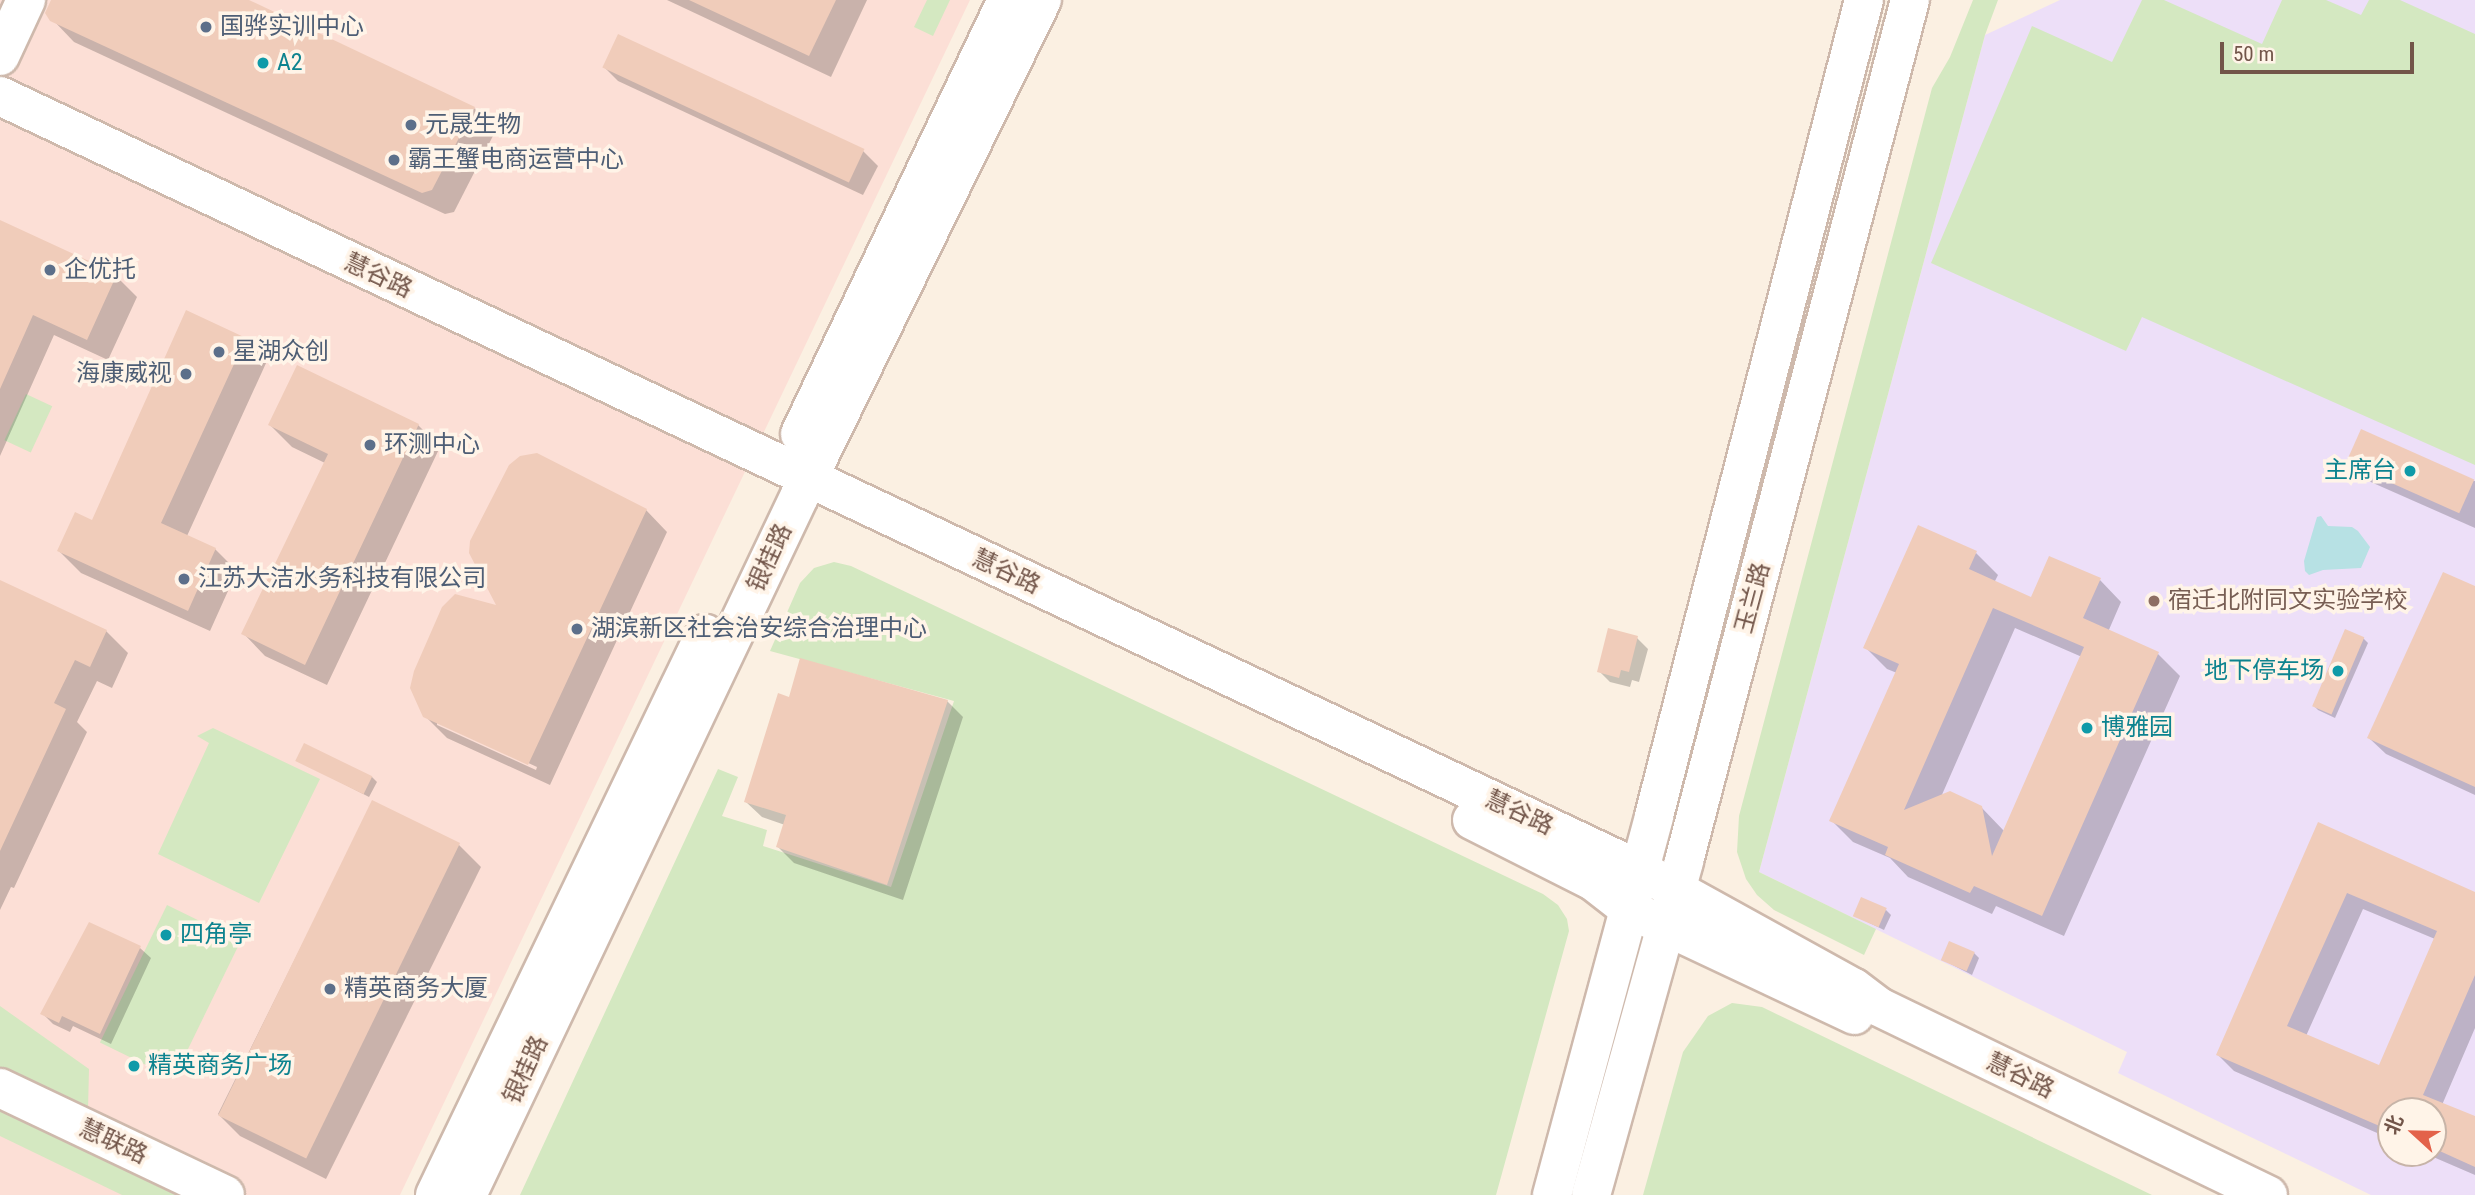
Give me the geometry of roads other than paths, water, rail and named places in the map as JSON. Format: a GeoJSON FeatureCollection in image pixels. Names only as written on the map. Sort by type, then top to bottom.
{"type":"FeatureCollection","features":[{"type":"Feature","properties":{"kind":"street"},"geometry":{"type":"LineString","coordinates":[[0,56],[26,0]]}},
{"type":"Feature","properties":{"kind":"street","name":"银桂路"},"geometry":{"type":"LineString","coordinates":[[436,1195],[785,476],[1007,0]]}},
{"type":"Feature","properties":{"kind":"street","name":"银桂路"},"geometry":{"type":"LineString","coordinates":[[467,1195],[785,476],[1042,0]]}},
{"type":"Feature","properties":{"kind":"street"},"geometry":{"type":"LineString","coordinates":[[1851,51],[1856,0]]}},
{"type":"Feature","properties":{"kind":"street","name":"玉兰路"},"geometry":{"type":"LineString","coordinates":[[1552,1195],[1640,870],[1864,0]]}},
{"type":"Feature","properties":{"kind":"street","name":"玉兰路"},"geometry":{"type":"LineString","coordinates":[[1591,1195],[1677,888],[1910,0]]}},
{"type":"Feature","properties":{"kind":"street"},"geometry":{"type":"LineString","coordinates":[[1894,62],[1918,0]]}},
{"type":"Feature","properties":{"kind":"street","name":"慧谷路"},"geometry":{"type":"LineString","coordinates":[[0,96],[785,476],[1271,718],[1593,881],[1629,909],[2231,1195]]}},
{"type":"Feature","properties":{"kind":"street","name":"慧谷路"},"geometry":{"type":"LineString","coordinates":[[785,476],[1640,870],[1677,888],[1854,988],[1879,1007],[2268,1195]]}},
{"type":"Feature","properties":{"kind":"street","name":"慧联路"},"geometry":{"type":"LineString","coordinates":[[0,1088],[225,1195]]}},
{"type":"Feature","properties":{"kind":"water"},"geometry":{"type":"Polygon","coordinates":[[[2321,516],[2328,526],[2352,527],[2358,531],[2370,547],[2361,568],[2323,570],[2309,575],[2305,571],[2304,561],[2317,517],[2321,516]]]}},
{"type":"Feature","properties":{"kind":"place","name":"国骅实训中心"},"geometry":{"type":"Point","coordinates":[206,27]}},
{"type":"Feature","properties":{"kind":"place","name":"A2"},"geometry":{"type":"Point","coordinates":[263,63]}},
{"type":"Feature","properties":{"kind":"place","name":"元晟生物"},"geometry":{"type":"Point","coordinates":[411,125]}},
{"type":"Feature","properties":{"kind":"place","name":"霸王蟹电商运营中心"},"geometry":{"type":"Point","coordinates":[394,160]}},
{"type":"Feature","properties":{"kind":"place","name":"企优托"},"geometry":{"type":"Point","coordinates":[50,270]}},
{"type":"Feature","properties":{"kind":"place","name":"星湖众创"},"geometry":{"type":"Point","coordinates":[219,352]}},
{"type":"Feature","properties":{"kind":"place","name":"海康威视"},"geometry":{"type":"Point","coordinates":[186,374]}},
{"type":"Feature","properties":{"kind":"place","name":"环测中心"},"geometry":{"type":"Point","coordinates":[370,445]}},
{"type":"Feature","properties":{"kind":"place","name":"主席台"},"geometry":{"type":"Point","coordinates":[2410,471]}},
{"type":"Feature","properties":{"kind":"place","name":"江苏大洁水务科技有限公司"},"geometry":{"type":"Point","coordinates":[184,579]}},
{"type":"Feature","properties":{"kind":"place","name":"宿迁北附同文实验学校"},"geometry":{"type":"Point","coordinates":[2154,601]}},
{"type":"Feature","properties":{"kind":"place","name":"湖滨新区社会治安综合治理中心"},"geometry":{"type":"Point","coordinates":[577,629]}},
{"type":"Feature","properties":{"kind":"place","name":"地下停车场"},"geometry":{"type":"Point","coordinates":[2338,671]}},
{"type":"Feature","properties":{"kind":"place","name":"博雅园"},"geometry":{"type":"Point","coordinates":[2087,728]}},
{"type":"Feature","properties":{"kind":"place","name":"四角亭"},"geometry":{"type":"Point","coordinates":[166,935]}},
{"type":"Feature","properties":{"kind":"place","name":"精英商务大厦"},"geometry":{"type":"Point","coordinates":[330,989]}},
{"type":"Feature","properties":{"kind":"place","name":"精英商务广场"},"geometry":{"type":"Point","coordinates":[134,1066]}}]}
